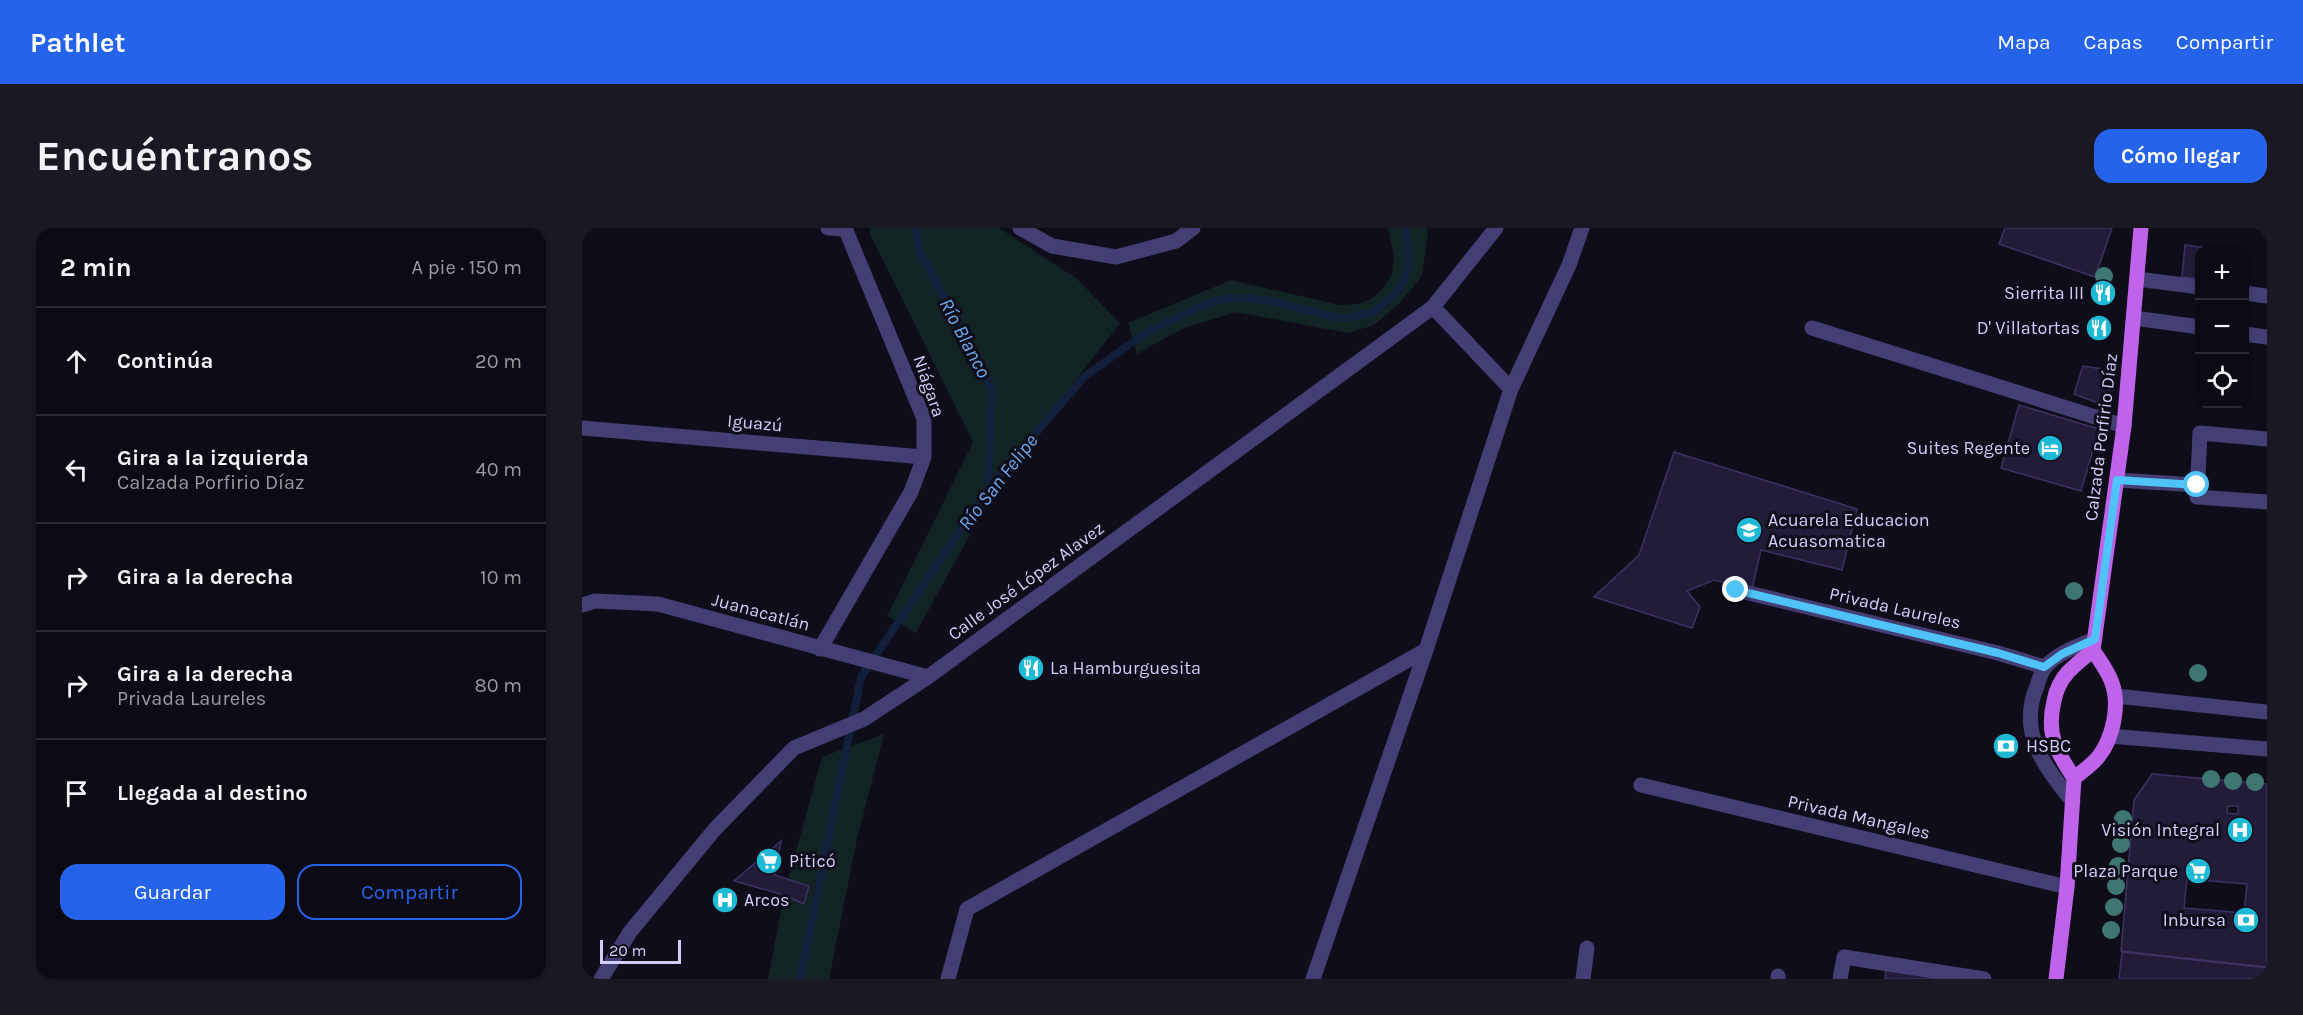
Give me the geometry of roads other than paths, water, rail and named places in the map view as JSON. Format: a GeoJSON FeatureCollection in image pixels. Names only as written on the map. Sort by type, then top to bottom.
{"type":"FeatureCollection","features":[{"type":"Feature","properties":{"kind":"main road","name":"Calzada Porfirio Díaz"},"geometry":{"type":"LineString","coordinates":[[2094,645],[2124,426],[2141,228]]}},
{"type":"Feature","properties":{"kind":"main road"},"geometry":{"type":"LineString","coordinates":[[2056,979],[2067,887],[2074,778],[2061,759],[2054,742],[2050,729],[2051,712],[2055,693],[2061,682],[2094,645],[2116,696],[2109,736],[2101,754],[2074,778]]}},
{"type":"Feature","properties":{"kind":"street"},"geometry":{"type":"LineString","coordinates":[[828,228],[845,229]]}},
{"type":"Feature","properties":{"kind":"street"},"geometry":{"type":"LineString","coordinates":[[1020,228],[1052,246],[1116,257],[1176,241],[1193,228]]}},
{"type":"Feature","properties":{"kind":"street","name":"Calle José López Alavez"},"geometry":{"type":"LineString","coordinates":[[601,979],[630,932],[715,829],[794,748],[864,720],[928,677],[1433,307],[1496,228]]}},
{"type":"Feature","properties":{"kind":"street"},"geometry":{"type":"LineString","coordinates":[[1313,979],[1426,650],[1511,389],[1569,265],[1582,228]]}},
{"type":"Feature","properties":{"kind":"street","name":"Niágara"},"geometry":{"type":"LineString","coordinates":[[820,648],[910,492],[924,457],[924,419],[845,229]]}},
{"type":"Feature","properties":{"kind":"street"},"geometry":{"type":"LineString","coordinates":[[2137,279],[2195,286]]}},
{"type":"Feature","properties":{"kind":"street"},"geometry":{"type":"LineString","coordinates":[[2249,294],[2267,296]]}},
{"type":"Feature","properties":{"kind":"street"},"geometry":{"type":"LineString","coordinates":[[1433,307],[1511,389]]}},
{"type":"Feature","properties":{"kind":"street"},"geometry":{"type":"LineString","coordinates":[[2134,318],[2195,326]]}},
{"type":"Feature","properties":{"kind":"street"},"geometry":{"type":"LineString","coordinates":[[1812,328],[2124,426]]}},
{"type":"Feature","properties":{"kind":"street"},"geometry":{"type":"LineString","coordinates":[[2249,335],[2267,337]]}},
{"type":"Feature","properties":{"kind":"street","name":"Iguazú"},"geometry":{"type":"LineString","coordinates":[[582,428],[924,457]]}},
{"type":"Feature","properties":{"kind":"street"},"geometry":{"type":"LineString","coordinates":[[2267,439],[2200,433],[2197,485],[2197,497],[2267,502]]}},
{"type":"Feature","properties":{"kind":"street"},"geometry":{"type":"LineString","coordinates":[[2117,480],[2197,485]]}},
{"type":"Feature","properties":{"kind":"street","name":"Privada Laureles"},"geometry":{"type":"LineString","coordinates":[[1736,590],[1986,650],[2044,667]]}},
{"type":"Feature","properties":{"kind":"street","name":"Juanacatlán"},"geometry":{"type":"LineString","coordinates":[[582,605],[595,601],[658,604],[928,677]]}},
{"type":"Feature","properties":{"kind":"street"},"geometry":{"type":"LineString","coordinates":[[2073,802],[2047,770],[2035,746],[2030,722],[2032,696],[2044,667],[2062,654],[2094,645]]}},
{"type":"Feature","properties":{"kind":"street"},"geometry":{"type":"LineString","coordinates":[[948,979],[967,909],[1426,650]]}},
{"type":"Feature","properties":{"kind":"street"},"geometry":{"type":"LineString","coordinates":[[2116,696],[2267,712]]}},
{"type":"Feature","properties":{"kind":"street"},"geometry":{"type":"LineString","coordinates":[[2109,736],[2267,749]]}},
{"type":"Feature","properties":{"kind":"street","name":"Privada Mangales"},"geometry":{"type":"LineString","coordinates":[[1641,785],[2067,887]]}},
{"type":"Feature","properties":{"kind":"street"},"geometry":{"type":"LineString","coordinates":[[1583,979],[1587,948]]}},
{"type":"Feature","properties":{"kind":"street"},"geometry":{"type":"LineString","coordinates":[[1840,979],[1844,957],[1984,979]]}},
{"type":"Feature","properties":{"kind":"waterway","name":"Río Blanco"},"geometry":{"type":"LineString","coordinates":[[916,228],[920,252],[992,389],[988,488]]}},
{"type":"Feature","properties":{"kind":"waterway","name":"Río San Felipe"},"geometry":{"type":"LineString","coordinates":[[800,979],[861,677],[988,489],[1084,377],[1147,332],[1195,309],[1216,300],[1239,298],[1267,300],[1334,317],[1347,318],[1374,312],[1394,295],[1403,283],[1409,265],[1406,228]]}},
{"type":"Feature","properties":{"kind":"place","name":"Sierrita III"},"geometry":{"type":"Point","coordinates":[2103,293]}},
{"type":"Feature","properties":{"kind":"place","name":"D' Villatortas"},"geometry":{"type":"Point","coordinates":[2099,328]}},
{"type":"Feature","properties":{"kind":"place","name":"Suites Regente"},"geometry":{"type":"Point","coordinates":[2050,448]}},
{"type":"Feature","properties":{"kind":"place","name":"Acuarela Educacion Acuasomatica"},"geometry":{"type":"Point","coordinates":[1749,530]}},
{"type":"Feature","properties":{"kind":"place","name":"La Hamburguesita"},"geometry":{"type":"Point","coordinates":[1031,668]}},
{"type":"Feature","properties":{"kind":"place","name":"HSBC"},"geometry":{"type":"Point","coordinates":[2006,746]}},
{"type":"Feature","properties":{"kind":"place","name":"Visión Integral"},"geometry":{"type":"Point","coordinates":[2240,830]}},
{"type":"Feature","properties":{"kind":"place","name":"Piticó"},"geometry":{"type":"Point","coordinates":[769,861]}},
{"type":"Feature","properties":{"kind":"place","name":"Plaza Parque"},"geometry":{"type":"Point","coordinates":[2198,871]}},
{"type":"Feature","properties":{"kind":"place","name":"Arcos"},"geometry":{"type":"Point","coordinates":[725,900]}},
{"type":"Feature","properties":{"kind":"place","name":"Inbursa"},"geometry":{"type":"Point","coordinates":[2246,920]}}]}
